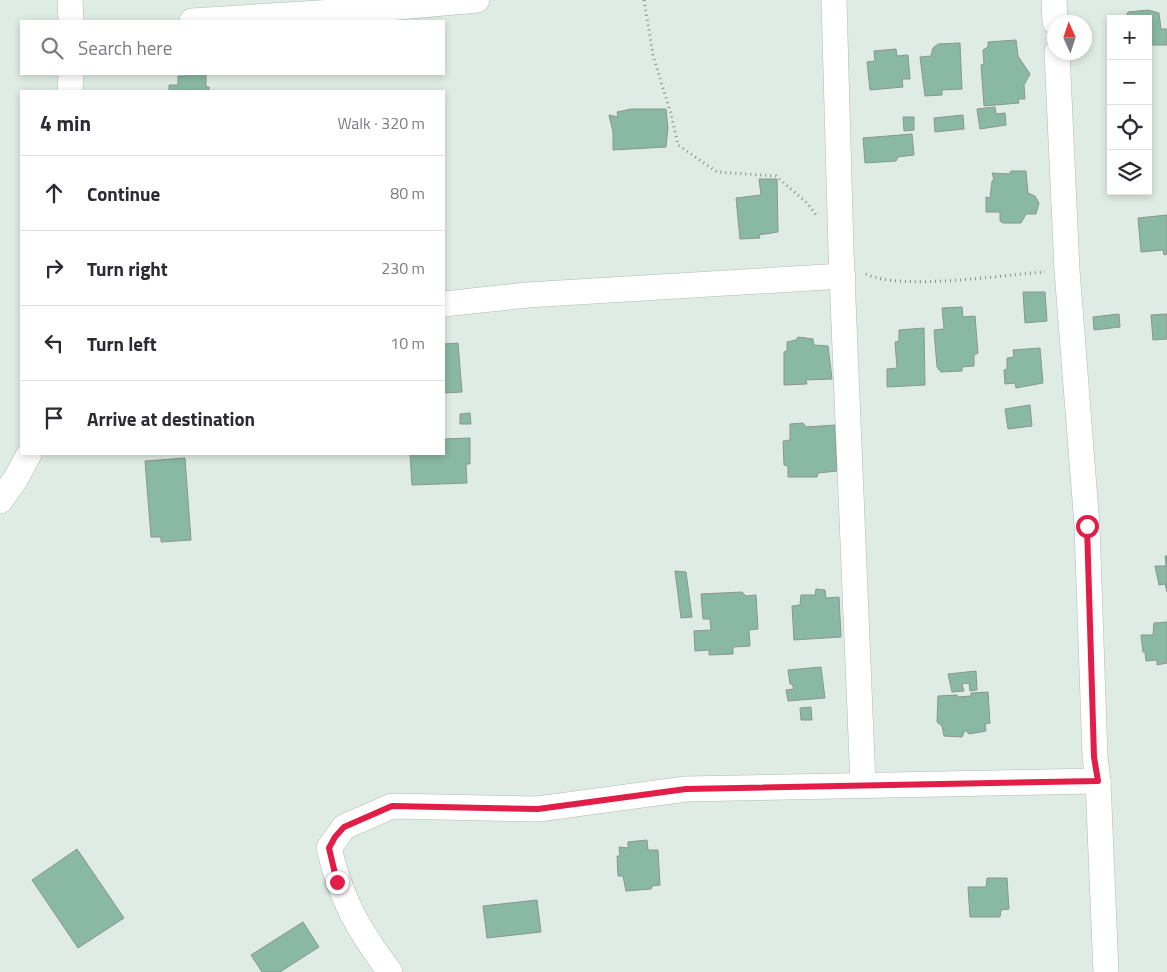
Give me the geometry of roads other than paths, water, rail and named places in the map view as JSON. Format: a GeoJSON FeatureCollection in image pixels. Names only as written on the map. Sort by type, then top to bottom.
{"type":"FeatureCollection","features":[{"type":"Feature","properties":{"kind":"street"},"geometry":{"type":"LineString","coordinates":[[70,0],[71,20]]}},
{"type":"Feature","properties":{"kind":"street"},"geometry":{"type":"LineString","coordinates":[[203,20],[365,5],[476,0]]}},
{"type":"Feature","properties":{"kind":"street"},"geometry":{"type":"LineString","coordinates":[[834,0],[841,251],[863,786]]}},
{"type":"Feature","properties":{"kind":"street"},"geometry":{"type":"LineString","coordinates":[[1054,0],[1055,15]]}},
{"type":"Feature","properties":{"kind":"street"},"geometry":{"type":"LineString","coordinates":[[1057,60],[1067,270],[1087,526],[1094,757],[1098,781],[1106,972]]}},
{"type":"Feature","properties":{"kind":"street"},"geometry":{"type":"LineString","coordinates":[[70,75],[70,90]]}},
{"type":"Feature","properties":{"kind":"street"},"geometry":{"type":"LineString","coordinates":[[445,304],[527,295],[843,276]]}},
{"type":"Feature","properties":{"kind":"street"},"geometry":{"type":"LineString","coordinates":[[0,501],[15,480],[28,455]]}},
{"type":"Feature","properties":{"kind":"street"},"geometry":{"type":"LineString","coordinates":[[390,972],[360,932],[337,882],[329,848],[335,837],[344,827],[392,806],[538,809],[686,789],[1098,781]]}}]}
